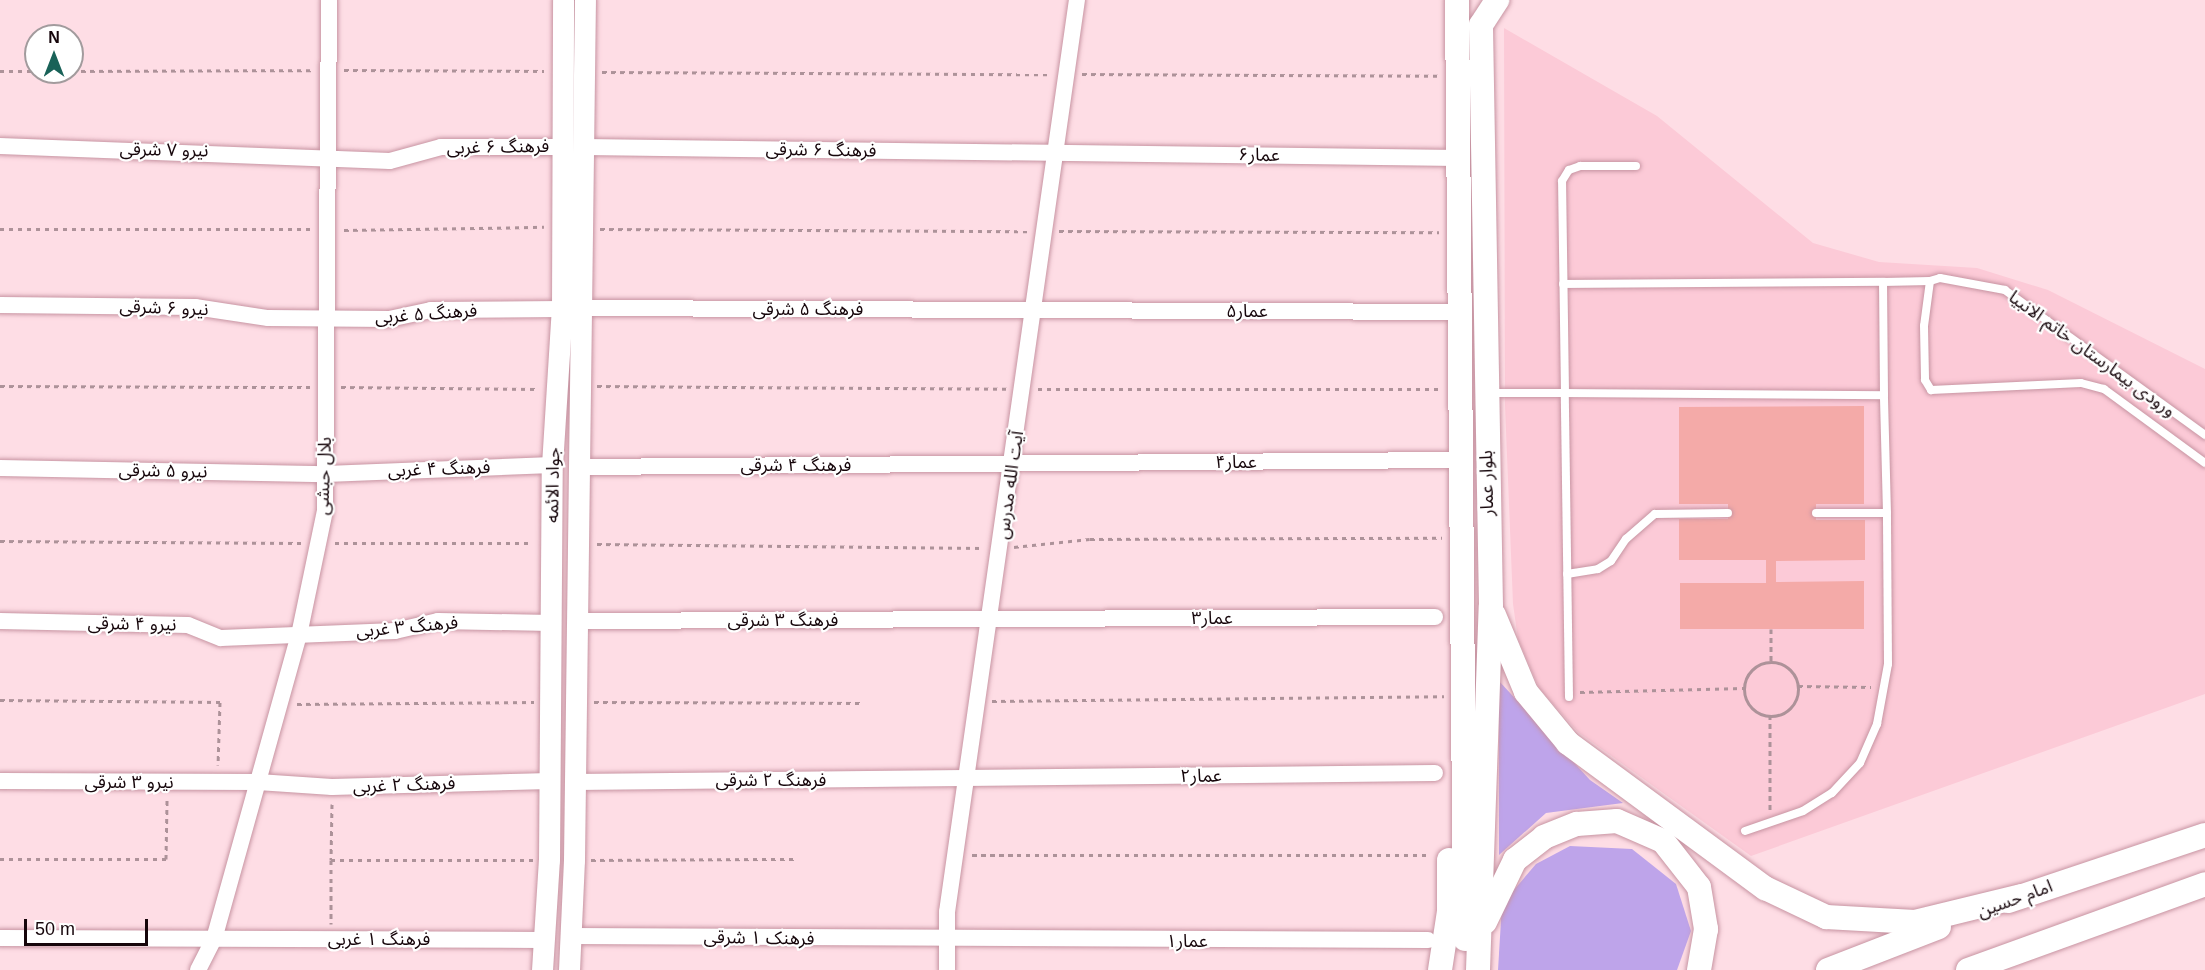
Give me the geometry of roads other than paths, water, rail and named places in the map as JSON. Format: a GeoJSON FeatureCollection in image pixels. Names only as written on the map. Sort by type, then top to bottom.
{"type":"FeatureCollection","features":[{"type":"Feature","properties":{"kind":"main road","name":"بلوار عمار"},"geometry":{"type":"LineString","coordinates":[[1457,0],[1460,538],[1464,702],[1462,970]]}},
{"type":"Feature","properties":{"kind":"main road","name":"بلوار عمار"},"geometry":{"type":"LineString","coordinates":[[1478,970],[1482,926],[1491,606],[1481,25],[1497,0]]}},
{"type":"Feature","properties":{"kind":"main road"},"geometry":{"type":"LineString","coordinates":[[1491,606],[1526,692],[1568,743],[1765,888],[1826,917],[1915,922],[2022,896]]}},
{"type":"Feature","properties":{"kind":"main road"},"geometry":{"type":"LineString","coordinates":[[1440,970],[1449,911],[1450,770],[1464,702]]}},
{"type":"Feature","properties":{"kind":"main road"},"geometry":{"type":"LineString","coordinates":[[1482,926],[1515,860],[1544,837],[1577,824],[1617,821],[1663,840],[1699,887],[1706,929],[1699,970]]}},
{"type":"Feature","properties":{"kind":"main road","name":"امام حسین"},"geometry":{"type":"LineString","coordinates":[[1828,970],[2022,896],[2205,835]]}},
{"type":"Feature","properties":{"kind":"main road"},"geometry":{"type":"LineString","coordinates":[[1968,970],[2204,888]]}},
{"type":"Feature","properties":{"kind":"street","name":"بلال حبشی"},"geometry":{"type":"LineString","coordinates":[[198,970],[214,939],[299,635],[318,543],[326,474],[329,0]]}},
{"type":"Feature","properties":{"kind":"street","name":"جواد الائمه"},"geometry":{"type":"LineString","coordinates":[[563,0],[573,147],[572,309],[579,467],[574,860],[569,970]]}},
{"type":"Feature","properties":{"kind":"street","name":"جواد الائمه"},"geometry":{"type":"LineString","coordinates":[[573,147],[584,72],[585,0]]}},
{"type":"Feature","properties":{"kind":"street","name":"آیت الله مدرس"},"geometry":{"type":"LineString","coordinates":[[947,970],[947,940],[955,855],[1059,153],[1077,0]]}},
{"type":"Feature","properties":{"kind":"street","name":"نیرو ۷ شرقی"},"geometry":{"type":"LineString","coordinates":[[0,146],[220,151],[327,159]]}},
{"type":"Feature","properties":{"kind":"street","name":"فرهنگ ۶ غربی"},"geometry":{"type":"LineString","coordinates":[[327,159],[390,161],[441,147],[573,147]]}},
{"type":"Feature","properties":{"kind":"street","name":"فرهنگ ۶ شرقی"},"geometry":{"type":"LineString","coordinates":[[573,147],[1059,153]]}},
{"type":"Feature","properties":{"kind":"street","name":"عمار۶"},"geometry":{"type":"LineString","coordinates":[[1059,153],[1458,158]]}},
{"type":"Feature","properties":{"kind":"street","name":"نیرو ۶ شرقی"},"geometry":{"type":"LineString","coordinates":[[0,305],[195,307],[268,318],[327,318]]}},
{"type":"Feature","properties":{"kind":"street","name":"جواد الائمه"},"geometry":{"type":"LineString","coordinates":[[542,970],[549,860],[552,465],[557,390],[572,309]]}},
{"type":"Feature","properties":{"kind":"street","name":"فرهنگ ۵ شرقی"},"geometry":{"type":"LineString","coordinates":[[572,309],[1035,310]]}},
{"type":"Feature","properties":{"kind":"street","name":"فرهنگ ۵ غربی"},"geometry":{"type":"LineString","coordinates":[[327,318],[388,318],[431,310],[572,309]]}},
{"type":"Feature","properties":{"kind":"street","name":"عمار۵"},"geometry":{"type":"LineString","coordinates":[[1035,310],[1459,312]]}},
{"type":"Feature","properties":{"kind":"street"},"geometry":{"type":"LineString","coordinates":[[1460,393],[1486,393]]}},
{"type":"Feature","properties":{"kind":"street","name":"عمار۴"},"geometry":{"type":"LineString","coordinates":[[1013,463],[1460,460]]}},
{"type":"Feature","properties":{"kind":"street","name":"فرهنگ ۴ شرقی"},"geometry":{"type":"LineString","coordinates":[[579,467],[1013,463]]}},
{"type":"Feature","properties":{"kind":"street","name":"فرهنگ ۴ غربی"},"geometry":{"type":"LineString","coordinates":[[326,474],[552,465]]}},
{"type":"Feature","properties":{"kind":"street","name":"نیرو ۵ شرقی"},"geometry":{"type":"LineString","coordinates":[[0,468],[326,474]]}},
{"type":"Feature","properties":{"kind":"street","name":"عمار۳"},"geometry":{"type":"LineString","coordinates":[[990,619],[1435,617]]}},
{"type":"Feature","properties":{"kind":"street","name":"فرهنگ ۳ شرقی"},"geometry":{"type":"LineString","coordinates":[[576,621],[990,619]]}},
{"type":"Feature","properties":{"kind":"street","name":"نیرو ۴ شرقی"},"geometry":{"type":"LineString","coordinates":[[0,621],[188,625],[221,638],[299,635]]}},
{"type":"Feature","properties":{"kind":"street","name":"فرهنگ ۳ غربی"},"geometry":{"type":"LineString","coordinates":[[299,635],[395,631],[438,621],[551,622]]}},
{"type":"Feature","properties":{"kind":"street","name":"عمار۲"},"geometry":{"type":"LineString","coordinates":[[967,778],[1435,774]]}},
{"type":"Feature","properties":{"kind":"street","name":"فرهنگ ۲ شرقی"},"geometry":{"type":"LineString","coordinates":[[575,782],[967,778]]}},
{"type":"Feature","properties":{"kind":"street","name":"نیرو ۳ شرقی"},"geometry":{"type":"LineString","coordinates":[[0,781],[258,782]]}},
{"type":"Feature","properties":{"kind":"street","name":"فرهنگ ۲ غربی"},"geometry":{"type":"LineString","coordinates":[[258,782],[332,787],[550,781]]}},
{"type":"Feature","properties":{"kind":"street","name":"فرهنک ۱ شرقی"},"geometry":{"type":"LineString","coordinates":[[570,936],[947,940]]}},
{"type":"Feature","properties":{"kind":"street","name":"فرهنگ ۱ غربی"},"geometry":{"type":"LineString","coordinates":[[0,938],[543,940]]}},
{"type":"Feature","properties":{"kind":"street","name":"عمار۱"},"geometry":{"type":"LineString","coordinates":[[947,940],[1428,940]]}},
{"type":"Feature","properties":{"kind":"lane"},"geometry":{"type":"LineString","coordinates":[[1569,694],[1562,181],[1569,170],[1580,166],[1636,166]]}},
{"type":"Feature","properties":{"kind":"lane","name":"ورودی بیمارستان خاتم الانبیا"},"geometry":{"type":"LineString","coordinates":[[1563,284],[1883,282],[1929,281],[1940,278],[2004,290],[2205,435]]}},
{"type":"Feature","properties":{"kind":"lane"},"geometry":{"type":"LineString","coordinates":[[1929,281],[1924,317],[1925,380],[1931,390],[2081,383],[2104,388],[2205,464]]}},
{"type":"Feature","properties":{"kind":"lane"},"geometry":{"type":"LineString","coordinates":[[1745,831],[1803,811],[1832,793],[1860,763],[1877,724],[1888,664],[1883,282]]}},
{"type":"Feature","properties":{"kind":"lane"},"geometry":{"type":"LineString","coordinates":[[1486,393],[1884,396]]}},
{"type":"Feature","properties":{"kind":"lane"},"geometry":{"type":"LineString","coordinates":[[1568,574],[1598,569],[1611,561],[1626,539],[1654,514],[1728,513]]}},
{"type":"Feature","properties":{"kind":"lane"},"geometry":{"type":"LineString","coordinates":[[1816,513],[1887,513]]}}]}
